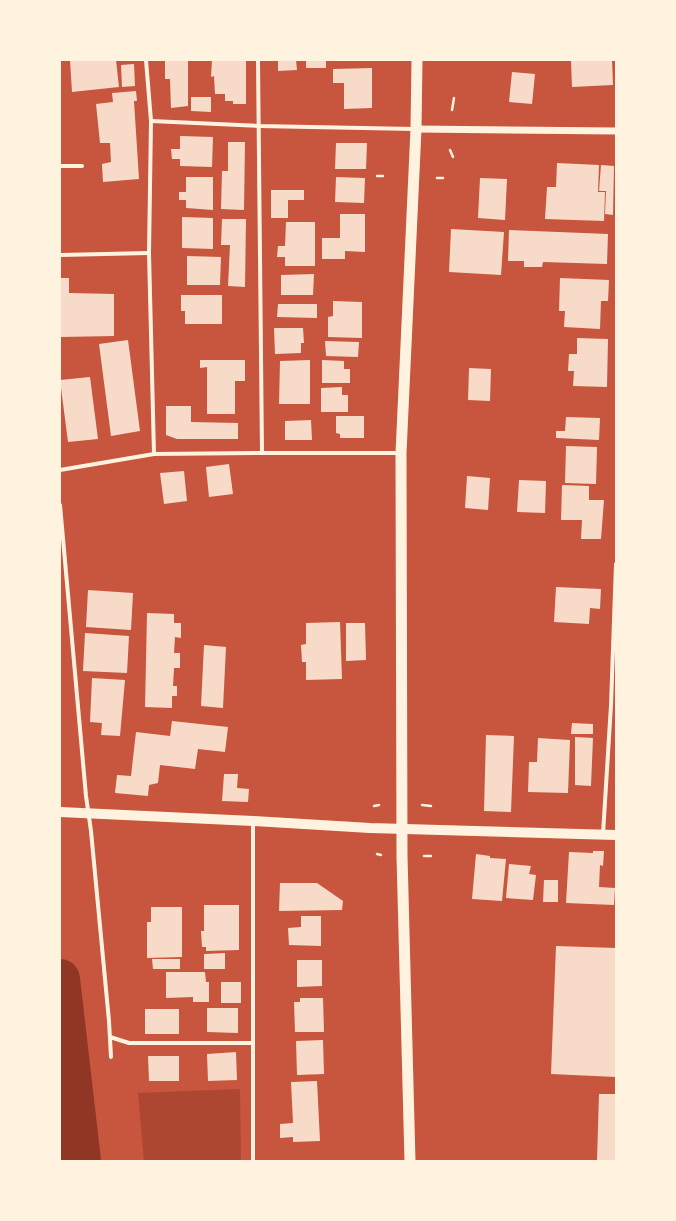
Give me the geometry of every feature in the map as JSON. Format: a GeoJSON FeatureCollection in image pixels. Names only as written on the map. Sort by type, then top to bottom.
{"type":"FeatureCollection","features":[{"type":"Feature","properties":{"kind":"highway"},"geometry":{"type":"LineString","coordinates":[[410,1161],[402,856],[401,453],[416,129],[417,60]]}},
{"type":"Feature","properties":{"kind":"main road"},"geometry":{"type":"LineString","coordinates":[[60,812],[402,829],[616,835]]}},
{"type":"Feature","properties":{"kind":"street"},"geometry":{"type":"LineString","coordinates":[[146,60],[151,121],[149,253],[154,454]]}},
{"type":"Feature","properties":{"kind":"street"},"geometry":{"type":"LineString","coordinates":[[258,60],[262,452]]}},
{"type":"Feature","properties":{"kind":"street"},"geometry":{"type":"LineString","coordinates":[[151,121],[259,126],[616,132]]}},
{"type":"Feature","properties":{"kind":"street"},"geometry":{"type":"LineString","coordinates":[[60,166],[82,166]]}},
{"type":"Feature","properties":{"kind":"street"},"geometry":{"type":"LineString","coordinates":[[60,255],[149,253]]}},
{"type":"Feature","properties":{"kind":"street"},"geometry":{"type":"LineString","coordinates":[[60,470],[154,454],[262,452],[401,453]]}},
{"type":"Feature","properties":{"kind":"street"},"geometry":{"type":"LineString","coordinates":[[60,505],[83,813],[91,831],[111,1057]]}},
{"type":"Feature","properties":{"kind":"street"},"geometry":{"type":"LineString","coordinates":[[603,834],[614,706],[616,564]]}},
{"type":"Feature","properties":{"kind":"street"},"geometry":{"type":"LineString","coordinates":[[252,1161],[253,821]]}},
{"type":"Feature","properties":{"kind":"street"},"geometry":{"type":"LineString","coordinates":[[110,1036],[129,1043],[253,1043]]}},
{"type":"Feature","properties":{"kind":"path"},"geometry":{"type":"LineString","coordinates":[[452,110],[454,98]]}},
{"type":"Feature","properties":{"kind":"path"},"geometry":{"type":"LineString","coordinates":[[450,150],[453,157]]}},
{"type":"Feature","properties":{"kind":"path"},"geometry":{"type":"LineString","coordinates":[[377,176],[383,176]]}},
{"type":"Feature","properties":{"kind":"path"},"geometry":{"type":"LineString","coordinates":[[437,178],[443,178]]}},
{"type":"Feature","properties":{"kind":"path"},"geometry":{"type":"LineString","coordinates":[[374,806],[379,805]]}},
{"type":"Feature","properties":{"kind":"path"},"geometry":{"type":"LineString","coordinates":[[422,806],[431,806]]}},
{"type":"Feature","properties":{"kind":"path"},"geometry":{"type":"LineString","coordinates":[[377,854],[381,855]]}},
{"type":"Feature","properties":{"kind":"path"},"geometry":{"type":"LineString","coordinates":[[424,856],[431,856]]}},
{"type":"Feature","properties":{"kind":"shaded area"},"geometry":{"type":"Polygon","coordinates":[[[240,1089],[241,1161],[144,1161],[138,1093],[240,1089]]]}},
{"type":"Feature","properties":{"kind":"building"},"geometry":{"type":"Polygon","coordinates":[[[70,60],[116,60],[119,87],[72,92],[70,60]]]}},
{"type":"Feature","properties":{"kind":"building"},"geometry":{"type":"Polygon","coordinates":[[[165,60],[188,60],[188,106],[171,108],[170,79],[165,79],[165,60]]]}},
{"type":"Feature","properties":{"kind":"building"},"geometry":{"type":"Polygon","coordinates":[[[212,60],[246,60],[246,104],[233,104],[233,101],[225,101],[225,94],[215,94],[214,76],[211,77],[212,60]]]}},
{"type":"Feature","properties":{"kind":"building"},"geometry":{"type":"Polygon","coordinates":[[[278,60],[296,60],[297,70],[278,71],[278,60]]]}},
{"type":"Feature","properties":{"kind":"building"},"geometry":{"type":"Polygon","coordinates":[[[306,60],[326,60],[326,68],[306,68],[306,60]]]}},
{"type":"Feature","properties":{"kind":"building"},"geometry":{"type":"Polygon","coordinates":[[[571,60],[612,60],[613,85],[572,87],[571,60]]]}},
{"type":"Feature","properties":{"kind":"building"},"geometry":{"type":"Polygon","coordinates":[[[134,64],[135,86],[122,87],[121,65],[134,64]]]}},
{"type":"Feature","properties":{"kind":"building"},"geometry":{"type":"Polygon","coordinates":[[[372,68],[372,108],[344,109],[344,83],[333,83],[333,69],[372,68]]]}},
{"type":"Feature","properties":{"kind":"building"},"geometry":{"type":"Polygon","coordinates":[[[512,72],[535,74],[532,104],[509,102],[512,72]]]}},
{"type":"Feature","properties":{"kind":"building"},"geometry":{"type":"Polygon","coordinates":[[[136,91],[137,101],[134,101],[139,179],[103,182],[102,164],[111,162],[110,143],[100,143],[96,104],[113,102],[112,93],[136,91]]]}},
{"type":"Feature","properties":{"kind":"building"},"geometry":{"type":"Polygon","coordinates":[[[191,97],[211,97],[211,112],[191,111],[191,97]]]}},
{"type":"Feature","properties":{"kind":"building"},"geometry":{"type":"Polygon","coordinates":[[[180,136],[213,137],[212,167],[180,166],[180,159],[172,159],[171,149],[180,149],[180,136]]]}},
{"type":"Feature","properties":{"kind":"building"},"geometry":{"type":"Polygon","coordinates":[[[228,142],[245,142],[244,210],[221,209],[222,171],[228,171],[228,142]]]}},
{"type":"Feature","properties":{"kind":"building"},"geometry":{"type":"Polygon","coordinates":[[[336,143],[367,143],[366,169],[335,169],[336,143]]]}},
{"type":"Feature","properties":{"kind":"building"},"geometry":{"type":"Polygon","coordinates":[[[557,163],[599,165],[598,192],[605,192],[604,221],[545,219],[547,187],[556,187],[557,163]]]}},
{"type":"Feature","properties":{"kind":"building"},"geometry":{"type":"Polygon","coordinates":[[[601,165],[614,166],[613,215],[605,214],[606,191],[599,191],[601,165]]]}},
{"type":"Feature","properties":{"kind":"building"},"geometry":{"type":"Polygon","coordinates":[[[186,177],[213,177],[213,210],[186,208],[186,200],[179,200],[179,192],[186,192],[186,177]]]}},
{"type":"Feature","properties":{"kind":"building"},"geometry":{"type":"Polygon","coordinates":[[[336,177],[365,178],[364,203],[335,202],[336,177]]]}},
{"type":"Feature","properties":{"kind":"building"},"geometry":{"type":"Polygon","coordinates":[[[480,178],[507,179],[505,220],[478,218],[480,178]]]}},
{"type":"Feature","properties":{"kind":"building"},"geometry":{"type":"Polygon","coordinates":[[[271,190],[304,190],[304,200],[288,200],[288,218],[271,218],[271,190]]]}},
{"type":"Feature","properties":{"kind":"building"},"geometry":{"type":"Polygon","coordinates":[[[340,214],[365,214],[365,252],[345,251],[345,259],[322,259],[322,238],[340,238],[340,214]]]}},
{"type":"Feature","properties":{"kind":"building"},"geometry":{"type":"Polygon","coordinates":[[[182,217],[213,218],[213,249],[182,248],[182,217]]]}},
{"type":"Feature","properties":{"kind":"building"},"geometry":{"type":"Polygon","coordinates":[[[222,219],[246,219],[245,287],[228,286],[230,245],[221,245],[222,219]]]}},
{"type":"Feature","properties":{"kind":"building"},"geometry":{"type":"Polygon","coordinates":[[[286,222],[315,222],[315,266],[285,266],[285,257],[277,257],[278,246],[285,246],[286,222]]]}},
{"type":"Feature","properties":{"kind":"building"},"geometry":{"type":"Polygon","coordinates":[[[451,229],[504,232],[501,275],[449,272],[451,229]]]}},
{"type":"Feature","properties":{"kind":"building"},"geometry":{"type":"Polygon","coordinates":[[[509,230],[608,234],[607,264],[543,262],[542,267],[524,267],[524,261],[508,261],[509,230]]]}},
{"type":"Feature","properties":{"kind":"building"},"geometry":{"type":"Polygon","coordinates":[[[187,256],[221,257],[220,285],[187,285],[187,256]]]}},
{"type":"Feature","properties":{"kind":"building"},"geometry":{"type":"Polygon","coordinates":[[[314,274],[313,295],[281,295],[281,275],[314,274]]]}},
{"type":"Feature","properties":{"kind":"building"},"geometry":{"type":"Polygon","coordinates":[[[60,278],[69,278],[69,293],[114,294],[114,336],[60,337],[60,278]]]}},
{"type":"Feature","properties":{"kind":"building"},"geometry":{"type":"Polygon","coordinates":[[[560,278],[609,280],[608,301],[601,301],[600,329],[564,327],[565,311],[559,311],[560,278]]]}},
{"type":"Feature","properties":{"kind":"building"},"geometry":{"type":"Polygon","coordinates":[[[181,295],[222,295],[222,324],[185,324],[185,311],[181,311],[181,295]]]}},
{"type":"Feature","properties":{"kind":"building"},"geometry":{"type":"Polygon","coordinates":[[[333,301],[362,302],[362,338],[328,337],[328,317],[333,316],[333,301]]]}},
{"type":"Feature","properties":{"kind":"building"},"geometry":{"type":"Polygon","coordinates":[[[278,304],[317,304],[317,318],[277,317],[278,304]]]}},
{"type":"Feature","properties":{"kind":"building"},"geometry":{"type":"Polygon","coordinates":[[[274,328],[303,328],[304,343],[301,343],[301,353],[275,354],[274,328]]]}},
{"type":"Feature","properties":{"kind":"building"},"geometry":{"type":"Polygon","coordinates":[[[577,338],[608,339],[607,387],[573,386],[574,371],[568,371],[569,354],[577,354],[577,338]]]}},
{"type":"Feature","properties":{"kind":"building"},"geometry":{"type":"Polygon","coordinates":[[[128,340],[140,431],[111,436],[99,344],[128,340]]]}},
{"type":"Feature","properties":{"kind":"building"},"geometry":{"type":"Polygon","coordinates":[[[325,341],[359,342],[358,357],[326,356],[325,341]]]}},
{"type":"Feature","properties":{"kind":"building"},"geometry":{"type":"Polygon","coordinates":[[[200,360],[245,360],[245,381],[235,381],[235,414],[207,414],[207,367],[200,368],[200,360]]]}},
{"type":"Feature","properties":{"kind":"building"},"geometry":{"type":"Polygon","coordinates":[[[310,360],[310,404],[279,404],[280,361],[310,360]]]}},
{"type":"Feature","properties":{"kind":"building"},"geometry":{"type":"Polygon","coordinates":[[[322,360],[344,361],[344,369],[350,369],[350,383],[322,383],[322,360]]]}},
{"type":"Feature","properties":{"kind":"building"},"geometry":{"type":"Polygon","coordinates":[[[469,368],[491,369],[490,401],[468,400],[469,368]]]}},
{"type":"Feature","properties":{"kind":"building"},"geometry":{"type":"Polygon","coordinates":[[[90,377],[98,439],[68,442],[60,380],[90,377]]]}},
{"type":"Feature","properties":{"kind":"building"},"geometry":{"type":"Polygon","coordinates":[[[342,387],[342,395],[348,395],[348,412],[321,412],[321,388],[342,387]]]}},
{"type":"Feature","properties":{"kind":"building"},"geometry":{"type":"Polygon","coordinates":[[[166,406],[191,406],[191,422],[238,423],[238,439],[177,439],[166,435],[166,406]]]}},
{"type":"Feature","properties":{"kind":"building"},"geometry":{"type":"Polygon","coordinates":[[[336,416],[364,416],[364,438],[340,438],[340,434],[336,433],[336,416]]]}},
{"type":"Feature","properties":{"kind":"building"},"geometry":{"type":"Polygon","coordinates":[[[566,417],[600,418],[599,440],[556,438],[556,431],[565,431],[566,417]]]}},
{"type":"Feature","properties":{"kind":"building"},"geometry":{"type":"Polygon","coordinates":[[[311,420],[312,440],[285,440],[285,421],[311,420]]]}},
{"type":"Feature","properties":{"kind":"building"},"geometry":{"type":"Polygon","coordinates":[[[566,446],[597,447],[596,484],[565,483],[566,446]]]}},
{"type":"Feature","properties":{"kind":"building"},"geometry":{"type":"Polygon","coordinates":[[[229,464],[233,494],[209,497],[206,467],[229,464]]]}},
{"type":"Feature","properties":{"kind":"building"},"geometry":{"type":"Polygon","coordinates":[[[184,471],[187,501],[164,504],[160,473],[184,471]]]}},
{"type":"Feature","properties":{"kind":"building"},"geometry":{"type":"Polygon","coordinates":[[[467,476],[490,478],[488,510],[465,508],[467,476]]]}},
{"type":"Feature","properties":{"kind":"building"},"geometry":{"type":"Polygon","coordinates":[[[519,480],[546,481],[545,513],[517,512],[519,480]]]}},
{"type":"Feature","properties":{"kind":"building"},"geometry":{"type":"Polygon","coordinates":[[[562,485],[589,486],[589,500],[604,500],[601,539],[581,539],[582,520],[561,520],[562,485]]]}},
{"type":"Feature","properties":{"kind":"building"},"geometry":{"type":"Polygon","coordinates":[[[556,587],[601,589],[600,609],[590,608],[589,624],[554,622],[556,587]]]}},
{"type":"Feature","properties":{"kind":"building"},"geometry":{"type":"Polygon","coordinates":[[[88,590],[133,593],[131,630],[86,627],[88,590]]]}},
{"type":"Feature","properties":{"kind":"building"},"geometry":{"type":"Polygon","coordinates":[[[147,613],[174,614],[174,623],[181,623],[181,638],[175,637],[174,653],[180,653],[180,668],[174,668],[173,686],[177,686],[177,696],[172,696],[172,708],[145,707],[147,613]]]}},
{"type":"Feature","properties":{"kind":"building"},"geometry":{"type":"Polygon","coordinates":[[[340,622],[342,679],[306,680],[306,662],[302,662],[301,645],[306,644],[306,623],[340,622]]]}},
{"type":"Feature","properties":{"kind":"building"},"geometry":{"type":"Polygon","coordinates":[[[346,623],[365,623],[366,660],[346,661],[346,623]]]}},
{"type":"Feature","properties":{"kind":"building"},"geometry":{"type":"Polygon","coordinates":[[[85,633],[129,636],[127,673],[83,671],[85,633]]]}},
{"type":"Feature","properties":{"kind":"building"},"geometry":{"type":"Polygon","coordinates":[[[204,645],[226,647],[223,708],[201,706],[204,645]]]}},
{"type":"Feature","properties":{"kind":"building"},"geometry":{"type":"Polygon","coordinates":[[[92,678],[125,680],[120,736],[101,735],[102,723],[90,722],[92,678]]]}},
{"type":"Feature","properties":{"kind":"building"},"geometry":{"type":"Polygon","coordinates":[[[172,721],[228,727],[225,752],[198,749],[195,769],[160,765],[158,783],[149,785],[148,796],[115,793],[117,775],[131,776],[136,732],[170,736],[172,721]]]}},
{"type":"Feature","properties":{"kind":"building"},"geometry":{"type":"Polygon","coordinates":[[[572,723],[593,724],[593,734],[571,734],[572,723]]]}},
{"type":"Feature","properties":{"kind":"building"},"geometry":{"type":"Polygon","coordinates":[[[486,735],[514,736],[511,812],[484,811],[486,735]]]}},
{"type":"Feature","properties":{"kind":"building"},"geometry":{"type":"Polygon","coordinates":[[[575,737],[593,738],[591,786],[575,785],[575,737]]]}},
{"type":"Feature","properties":{"kind":"building"},"geometry":{"type":"Polygon","coordinates":[[[538,738],[570,740],[568,793],[528,792],[529,762],[537,762],[538,738]]]}},
{"type":"Feature","properties":{"kind":"building"},"geometry":{"type":"Polygon","coordinates":[[[224,774],[238,774],[237,788],[249,789],[248,802],[222,801],[224,774]]]}},
{"type":"Feature","properties":{"kind":"building"},"geometry":{"type":"Polygon","coordinates":[[[593,851],[604,851],[603,866],[600,865],[599,887],[615,888],[614,905],[566,903],[569,852],[593,853],[593,851]]]}},
{"type":"Feature","properties":{"kind":"building"},"geometry":{"type":"Polygon","coordinates":[[[476,854],[490,856],[490,858],[506,859],[502,901],[472,899],[476,854]]]}},
{"type":"Feature","properties":{"kind":"building"},"geometry":{"type":"Polygon","coordinates":[[[509,864],[531,866],[529,874],[536,875],[533,900],[506,898],[509,864]]]}},
{"type":"Feature","properties":{"kind":"building"},"geometry":{"type":"Polygon","coordinates":[[[544,880],[558,880],[558,902],[543,902],[544,880]]]}},
{"type":"Feature","properties":{"kind":"building"},"geometry":{"type":"Polygon","coordinates":[[[280,883],[317,883],[343,901],[342,910],[279,911],[280,883]]]}},
{"type":"Feature","properties":{"kind":"building"},"geometry":{"type":"Polygon","coordinates":[[[204,905],[239,905],[239,950],[206,951],[206,947],[202,947],[201,931],[204,931],[204,905]]]}},
{"type":"Feature","properties":{"kind":"building"},"geometry":{"type":"Polygon","coordinates":[[[151,907],[182,907],[182,957],[147,958],[147,922],[151,922],[151,907]]]}},
{"type":"Feature","properties":{"kind":"building"},"geometry":{"type":"Polygon","coordinates":[[[301,916],[321,916],[321,946],[289,945],[288,928],[301,927],[301,916]]]}},
{"type":"Feature","properties":{"kind":"building"},"geometry":{"type":"Polygon","coordinates":[[[556,946],[616,948],[616,1077],[551,1074],[556,946]]]}},
{"type":"Feature","properties":{"kind":"building"},"geometry":{"type":"Polygon","coordinates":[[[225,953],[225,969],[204,969],[204,954],[225,953]]]}},
{"type":"Feature","properties":{"kind":"building"},"geometry":{"type":"Polygon","coordinates":[[[152,959],[180,959],[180,969],[153,969],[152,959]]]}},
{"type":"Feature","properties":{"kind":"building"},"geometry":{"type":"Polygon","coordinates":[[[297,960],[322,960],[322,986],[297,987],[297,960]]]}},
{"type":"Feature","properties":{"kind":"building"},"geometry":{"type":"Polygon","coordinates":[[[166,972],[205,972],[206,982],[209,982],[209,1002],[193,1002],[193,997],[166,998],[166,972]]]}},
{"type":"Feature","properties":{"kind":"building"},"geometry":{"type":"Polygon","coordinates":[[[221,982],[241,982],[241,1003],[221,1003],[221,982]]]}},
{"type":"Feature","properties":{"kind":"building"},"geometry":{"type":"Polygon","coordinates":[[[300,998],[323,998],[324,1032],[295,1032],[294,1002],[300,1002],[300,998]]]}},
{"type":"Feature","properties":{"kind":"building"},"geometry":{"type":"Polygon","coordinates":[[[207,1008],[238,1008],[238,1033],[207,1032],[207,1008]]]}},
{"type":"Feature","properties":{"kind":"building"},"geometry":{"type":"Polygon","coordinates":[[[145,1009],[179,1009],[179,1034],[145,1034],[145,1009]]]}},
{"type":"Feature","properties":{"kind":"building"},"geometry":{"type":"Polygon","coordinates":[[[323,1040],[324,1074],[297,1075],[296,1041],[323,1040]]]}},
{"type":"Feature","properties":{"kind":"building"},"geometry":{"type":"Polygon","coordinates":[[[236,1052],[237,1080],[208,1081],[207,1054],[236,1052]]]}},
{"type":"Feature","properties":{"kind":"building"},"geometry":{"type":"Polygon","coordinates":[[[148,1056],[179,1056],[179,1081],[149,1081],[148,1056]]]}},
{"type":"Feature","properties":{"kind":"building"},"geometry":{"type":"Polygon","coordinates":[[[317,1081],[320,1141],[293,1142],[293,1137],[280,1138],[280,1124],[293,1123],[291,1082],[317,1081]]]}},
{"type":"Feature","properties":{"kind":"building"},"geometry":{"type":"Polygon","coordinates":[[[599,1094],[616,1094],[616,1161],[597,1161],[599,1094]]]}},
{"type":"Feature","properties":{"kind":"waterway"},"geometry":{"type":"LineString","coordinates":[[60,979],[81,1161]]}}]}
